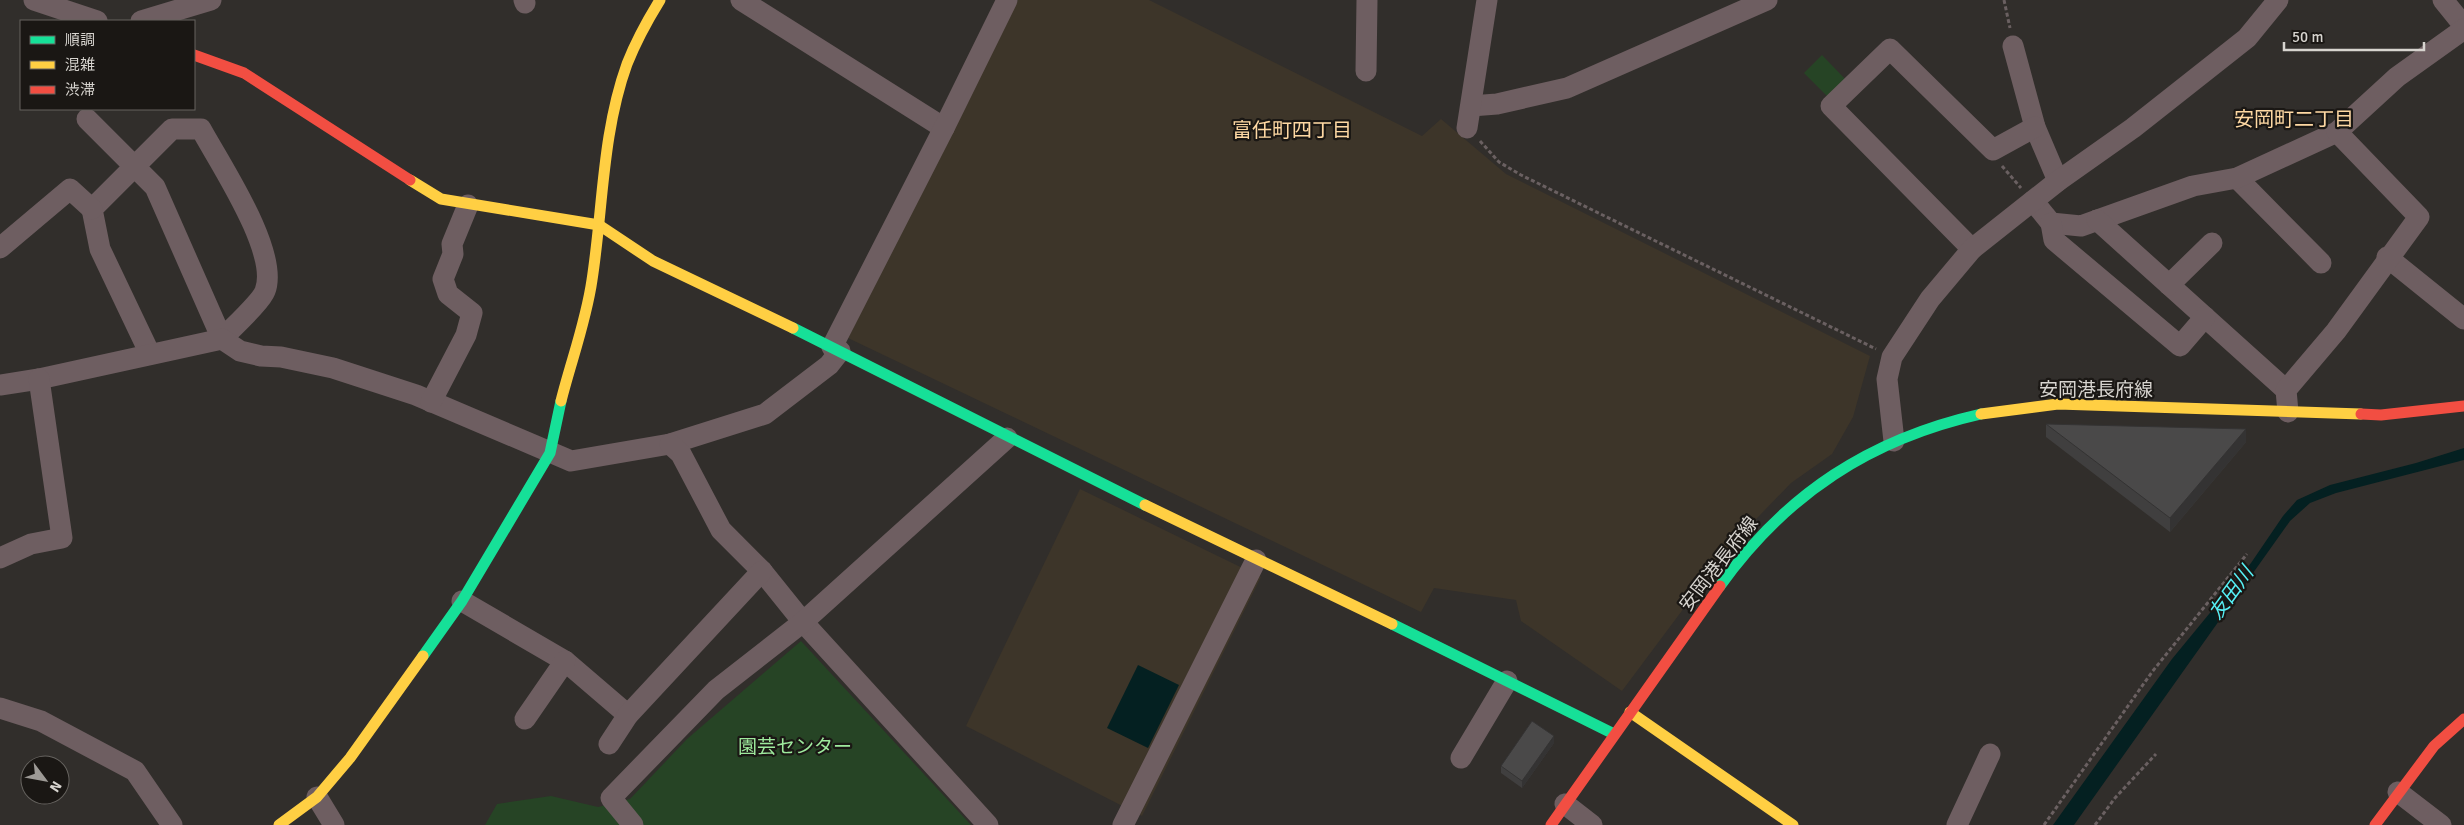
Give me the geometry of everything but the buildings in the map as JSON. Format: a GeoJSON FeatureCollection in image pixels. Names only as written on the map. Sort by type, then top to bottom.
{"type":"FeatureCollection","features":[{"type":"Feature","properties":{"kind":"street"},"geometry":{"type":"LineString","coordinates":[[34,0],[94,20]]}},
{"type":"Feature","properties":{"kind":"street"},"geometry":{"type":"LineString","coordinates":[[144,20],[211,0]]}},
{"type":"Feature","properties":{"kind":"street"},"geometry":{"type":"LineString","coordinates":[[279,825],[317,797],[356,750],[462,601],[550,453],[557,432],[562,396],[582,332],[592,281],[611,120],[625,72],[648,17],[660,0]]}},
{"type":"Feature","properties":{"kind":"street"},"geometry":{"type":"LineString","coordinates":[[741,0],[944,128]]}},
{"type":"Feature","properties":{"kind":"street"},"geometry":{"type":"LineString","coordinates":[[87,119],[155,187],[222,339],[240,351],[333,368],[431,402],[571,461],[670,444],[765,414],[829,365],[1007,0]]}},
{"type":"Feature","properties":{"kind":"street"},"geometry":{"type":"LineString","coordinates":[[1366,71],[1367,0]]}},
{"type":"Feature","properties":{"kind":"street"},"geometry":{"type":"LineString","coordinates":[[1467,128],[1487,0]]}},
{"type":"Feature","properties":{"kind":"street"},"geometry":{"type":"LineString","coordinates":[[1471,106],[1497,104],[1567,88],[1767,0]]}},
{"type":"Feature","properties":{"kind":"street"},"geometry":{"type":"LineString","coordinates":[[1894,440],[1887,380],[1892,357],[1930,300],[1972,249],[2058,181],[2133,128],[2247,38],[2278,0]]}},
{"type":"Feature","properties":{"kind":"street"},"geometry":{"type":"LineString","coordinates":[[2051,223],[2081,226],[2193,186],[2237,178],[2337,132],[2397,77],[2464,27],[2443,0]]}},
{"type":"Feature","properties":{"kind":"street"},"geometry":{"type":"LineString","coordinates":[[2012,46],[2035,127],[2058,181]]}},
{"type":"Feature","properties":{"kind":"street"},"geometry":{"type":"LineString","coordinates":[[1972,249],[1832,106],[1890,49],[1993,150],[2035,127]]}},
{"type":"Feature","properties":{"kind":"street"},"geometry":{"type":"LineString","coordinates":[[195,55],[244,72],[441,200],[599,226],[653,261],[836,349],[1007,438],[1256,560],[1410,632],[1614,734]]}},
{"type":"Feature","properties":{"kind":"street"},"geometry":{"type":"LineString","coordinates":[[0,385],[39,379],[222,339],[265,292],[268,270],[260,238],[200,128],[172,129],[92,209]]}},
{"type":"Feature","properties":{"kind":"street"},"geometry":{"type":"LineString","coordinates":[[2286,390],[2336,331],[2387,257],[2418,217],[2337,132]]}},
{"type":"Feature","properties":{"kind":"street"},"geometry":{"type":"LineString","coordinates":[[2237,178],[2321,263]]}},
{"type":"Feature","properties":{"kind":"street"},"geometry":{"type":"LineString","coordinates":[[0,248],[70,188],[92,209],[100,249],[150,354]]}},
{"type":"Feature","properties":{"kind":"street"},"geometry":{"type":"LineString","coordinates":[[2033,201],[2051,223],[2054,240],[2180,346],[2205,317]]}},
{"type":"Feature","properties":{"kind":"street"},"geometry":{"type":"LineString","coordinates":[[431,402],[466,335],[472,313],[448,294],[443,279],[453,254],[452,244],[468,205]]}},
{"type":"Feature","properties":{"kind":"street"},"geometry":{"type":"LineString","coordinates":[[2097,220],[2286,390],[2288,412]]}},
{"type":"Feature","properties":{"kind":"street"},"geometry":{"type":"LineString","coordinates":[[2169,285],[2212,243]]}},
{"type":"Feature","properties":{"kind":"street"},"geometry":{"type":"LineString","coordinates":[[2387,257],[2464,319]]}},
{"type":"Feature","properties":{"kind":"street"},"geometry":{"type":"LineString","coordinates":[[0,558],[31,544],[62,538],[39,379]]}},
{"type":"Feature","properties":{"kind":"street","name":"安岡港長府線"},"geometry":{"type":"LineString","coordinates":[[1551,825],[1741,557],[1784,511],[1840,469],[1894,440],[1979,414],[2058,404],[2381,415],[2464,406]]}},
{"type":"Feature","properties":{"kind":"street"},"geometry":{"type":"LineString","coordinates":[[633,825],[611,798],[716,690],[803,622],[1007,438]]}},
{"type":"Feature","properties":{"kind":"street"},"geometry":{"type":"LineString","coordinates":[[670,444],[681,454],[722,530],[762,571],[803,622],[988,825]]}},
{"type":"Feature","properties":{"kind":"street"},"geometry":{"type":"LineString","coordinates":[[1123,825],[1256,560]]}},
{"type":"Feature","properties":{"kind":"street"},"geometry":{"type":"LineString","coordinates":[[609,744],[628,715],[762,571]]}},
{"type":"Feature","properties":{"kind":"street"},"geometry":{"type":"LineString","coordinates":[[462,601],[565,661],[628,715]]}},
{"type":"Feature","properties":{"kind":"street"},"geometry":{"type":"LineString","coordinates":[[526,719],[565,661]]}},
{"type":"Feature","properties":{"kind":"street"},"geometry":{"type":"LineString","coordinates":[[1461,758],[1507,681]]}},
{"type":"Feature","properties":{"kind":"street"},"geometry":{"type":"LineString","coordinates":[[0,708],[41,721],[135,771],[172,825]]}},
{"type":"Feature","properties":{"kind":"street"},"geometry":{"type":"LineString","coordinates":[[1630,712],[1793,825]]}},
{"type":"Feature","properties":{"kind":"street"},"geometry":{"type":"LineString","coordinates":[[2375,825],[2434,746],[2464,720]]}},
{"type":"Feature","properties":{"kind":"street"},"geometry":{"type":"LineString","coordinates":[[1957,825],[1990,754]]}},
{"type":"Feature","properties":{"kind":"street"},"geometry":{"type":"LineString","coordinates":[[2398,792],[2441,825]]}},
{"type":"Feature","properties":{"kind":"street"},"geometry":{"type":"LineString","coordinates":[[317,797],[334,825]]}},
{"type":"Feature","properties":{"kind":"street"},"geometry":{"type":"LineString","coordinates":[[1566,804],[1592,825]]}},
{"type":"Feature","properties":{"kind":"path"},"geometry":{"type":"LineString","coordinates":[[2004,0],[2012,46]]}},
{"type":"Feature","properties":{"kind":"path"},"geometry":{"type":"LineString","coordinates":[[1467,128],[1499,162],[1521,175],[1892,357]]}},
{"type":"Feature","properties":{"kind":"path"},"geometry":{"type":"LineString","coordinates":[[1993,150],[1994,158],[2033,201]]}},
{"type":"Feature","properties":{"kind":"path"},"geometry":{"type":"LineString","coordinates":[[2044,825],[2152,672],[2246,554]]}},
{"type":"Feature","properties":{"kind":"path"},"geometry":{"type":"LineString","coordinates":[[2095,825],[2115,798],[2156,754]]}},
{"type":"Feature","properties":{"kind":"shaded area"},"geometry":{"type":"Polygon","coordinates":[[[1018,0],[1149,0],[1422,136],[1441,119],[1506,174],[1870,356],[1853,417],[1832,454],[1791,483],[1731,545],[1622,691],[1521,621],[1516,600],[1434,588],[1421,612],[848,338],[1018,0]]]}},
{"type":"Feature","properties":{"kind":"shaded area"},"geometry":{"type":"Polygon","coordinates":[[[1080,489],[1261,577],[1142,816],[966,726],[1080,489]]]}},
{"type":"Feature","properties":{"kind":"green space"},"geometry":{"type":"Polygon","coordinates":[[[1822,55],[1847,81],[1829,98],[1804,73],[1822,55]]]}},
{"type":"Feature","properties":{"kind":"green space","name":"園芸センター"},"geometry":{"type":"Polygon","coordinates":[[[801,641],[971,825],[485,825],[497,804],[551,796],[598,807],[630,799],[687,739],[801,641]]]}},
{"type":"Feature","properties":{"kind":"water","name":"友田川"},"geometry":{"type":"Polygon","coordinates":[[[2464,448],[2464,460],[2336,493],[2310,503],[2290,521],[2074,825],[2053,825],[2172,659],[2251,563],[2283,516],[2297,500],[2330,485],[2416,463],[2464,448]]]}},
{"type":"Feature","properties":{"kind":"water"},"geometry":{"type":"Polygon","coordinates":[[[1138,665],[1179,685],[1148,748],[1107,728],[1138,665]]]}},
{"type":"Feature","properties":{"kind":"traffic: fast"},"geometry":{"type":"LineString","coordinates":[[793,328],[1145,505]]}},
{"type":"Feature","properties":{"kind":"traffic: fast"},"geometry":{"type":"LineString","coordinates":[[423,656],[462,601],[550,453],[561,401]]}},
{"type":"Feature","properties":{"kind":"traffic: fast"},"geometry":{"type":"LineString","coordinates":[[1720,586],[1746,553],[1773,524],[1802,498],[1834,475],[1867,455],[1903,438],[1981,414]]}},
{"type":"Feature","properties":{"kind":"traffic: fast"},"geometry":{"type":"LineString","coordinates":[[1392,624],[1614,734]]}},
{"type":"Feature","properties":{"kind":"traffic: slow"},"geometry":{"type":"LineString","coordinates":[[561,401],[589,296],[596,253],[604,171],[619,90],[634,47],[660,0]]}},
{"type":"Feature","properties":{"kind":"traffic: slow"},"geometry":{"type":"LineString","coordinates":[[410,180],[441,199],[599,225],[653,261],[793,328]]}},
{"type":"Feature","properties":{"kind":"traffic: slow"},"geometry":{"type":"LineString","coordinates":[[1981,414],[2058,404],[2361,414]]}},
{"type":"Feature","properties":{"kind":"traffic: slow"},"geometry":{"type":"LineString","coordinates":[[1145,505],[1392,624]]}},
{"type":"Feature","properties":{"kind":"traffic: slow"},"geometry":{"type":"LineString","coordinates":[[279,825],[317,797],[350,758],[423,656]]}},
{"type":"Feature","properties":{"kind":"traffic: slow"},"geometry":{"type":"LineString","coordinates":[[1630,712],[1793,825]]}},
{"type":"Feature","properties":{"kind":"traffic: jam"},"geometry":{"type":"LineString","coordinates":[[195,55],[244,73],[410,180]]}},
{"type":"Feature","properties":{"kind":"traffic: jam"},"geometry":{"type":"LineString","coordinates":[[2361,414],[2381,415],[2464,406]]}},
{"type":"Feature","properties":{"kind":"traffic: jam"},"geometry":{"type":"LineString","coordinates":[[1551,825],[1720,586]]}},
{"type":"Feature","properties":{"kind":"traffic: jam"},"geometry":{"type":"LineString","coordinates":[[2375,825],[2434,746],[2464,719]]}},
{"type":"Feature","properties":{"kind":"district","name":"安岡町二丁目"},"geometry":{"type":"Point","coordinates":[2294,119]}},
{"type":"Feature","properties":{"kind":"district","name":"富任町四丁目"},"geometry":{"type":"Point","coordinates":[1292,130]}}]}
